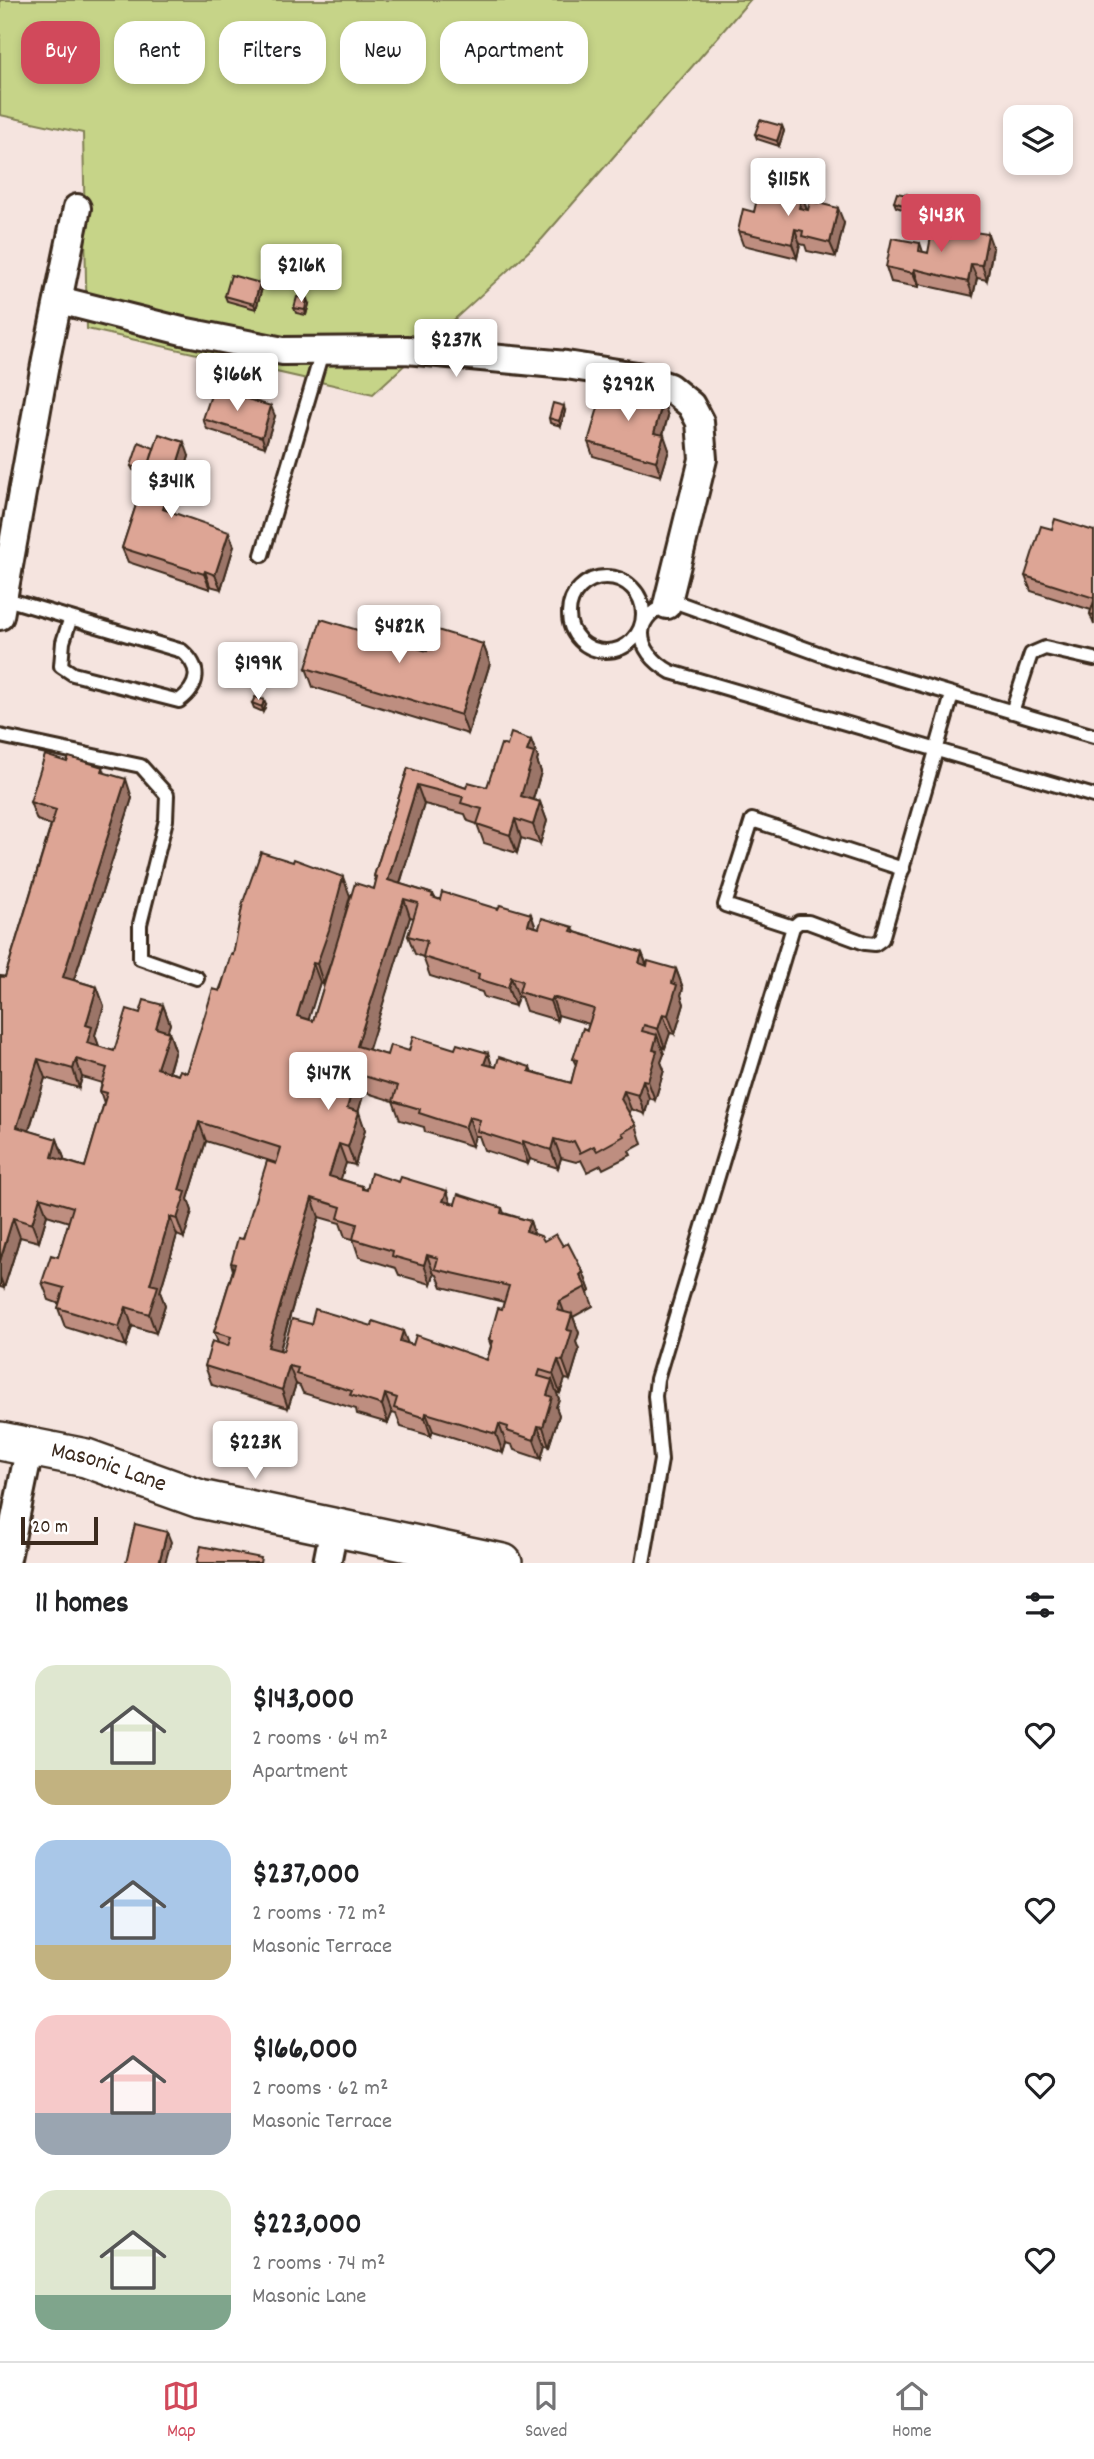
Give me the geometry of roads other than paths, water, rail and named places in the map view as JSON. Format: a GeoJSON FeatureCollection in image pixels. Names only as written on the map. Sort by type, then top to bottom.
{"type":"FeatureCollection","features":[{"type":"Feature","properties":{"kind":"main road","name":"Masonic Lane"},"geometry":{"type":"LineString","coordinates":[[15,1443],[86,1458],[201,1499],[503,1563]]}},
{"type":"Feature","properties":{"kind":"street"},"geometry":{"type":"LineString","coordinates":[[1,607],[77,208]]}},
{"type":"Feature","properties":{"kind":"street"},"geometry":{"type":"LineString","coordinates":[[59,300],[182,331],[283,351],[405,350],[566,365],[637,376],[669,387],[691,405],[700,422],[704,442],[691,510],[667,605]]}},
{"type":"Feature","properties":{"kind":"street"},"geometry":{"type":"LineString","coordinates":[[6,1563],[15,1443]]}},
{"type":"Feature","properties":{"kind":"street"},"geometry":{"type":"LineString","coordinates":[[327,1563],[334,1528]]}},
{"type":"Feature","properties":{"kind":"lane"},"geometry":{"type":"LineString","coordinates":[[262,555],[322,352]]}},
{"type":"Feature","properties":{"kind":"lane"},"geometry":{"type":"LineString","coordinates":[[1094,736],[768,637],[700,609],[676,603],[647,614],[642,625],[628,644],[606,652],[595,650],[584,645],[570,626],[570,603],[583,584],[593,578],[616,578],[636,592],[643,613],[642,625],[643,640],[660,666],[671,672],[1094,796]]}},
{"type":"Feature","properties":{"kind":"lane"},"geometry":{"type":"LineString","coordinates":[[1,607],[70,620],[182,651],[192,660],[197,674],[192,691],[179,701],[74,674],[61,666],[60,658],[70,620]]}},
{"type":"Feature","properties":{"kind":"lane"},"geometry":{"type":"LineString","coordinates":[[1012,712],[1031,654],[1045,648],[1094,659]]}},
{"type":"Feature","properties":{"kind":"lane"},"geometry":{"type":"LineString","coordinates":[[643,1563],[662,1460],[655,1396],[657,1379],[793,927],[799,922],[808,922],[865,943],[875,944],[882,939],[952,695]]}},
{"type":"Feature","properties":{"kind":"lane"},"geometry":{"type":"LineString","coordinates":[[0,736],[141,766],[167,795],[166,820],[140,924],[141,958],[197,978]]}},
{"type":"Feature","properties":{"kind":"lane"},"geometry":{"type":"LineString","coordinates":[[793,927],[724,905],[752,820],[903,869]]}}]}
